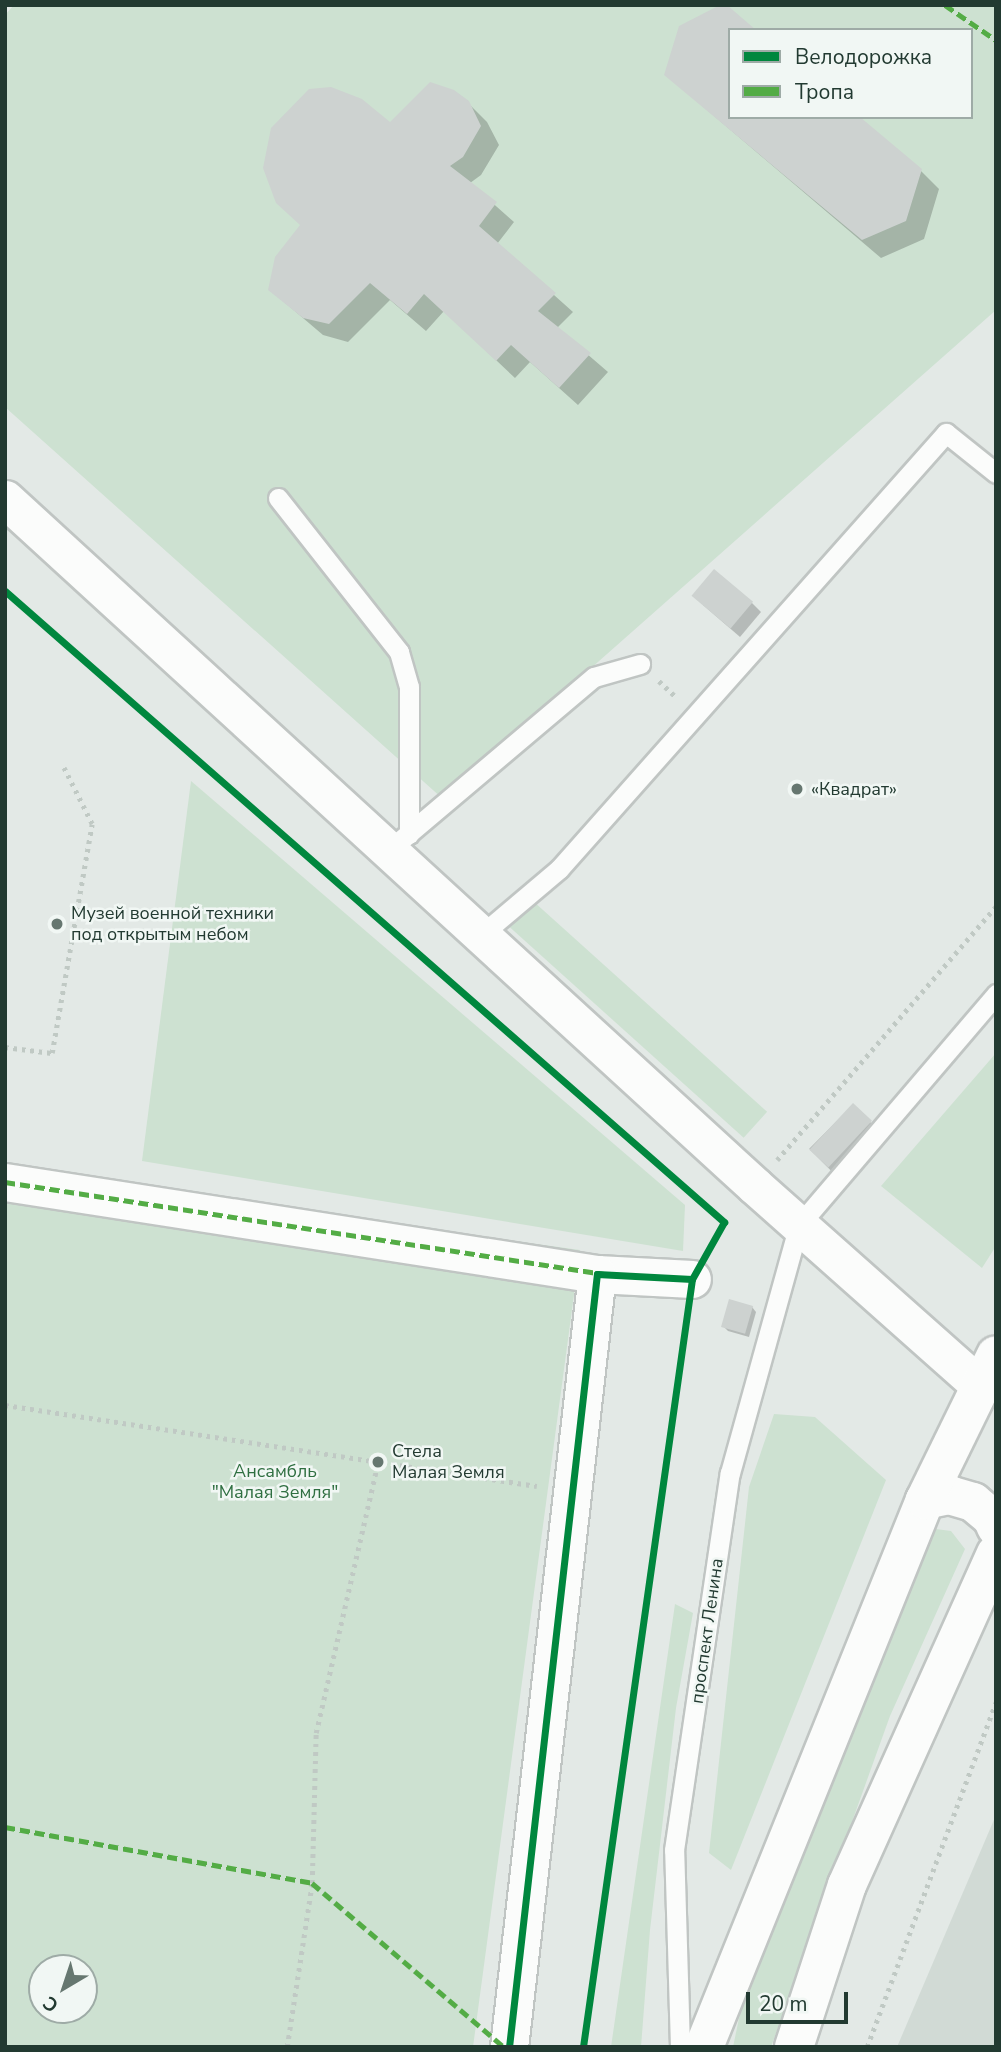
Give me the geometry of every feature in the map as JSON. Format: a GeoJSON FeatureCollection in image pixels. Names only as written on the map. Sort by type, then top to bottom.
{"type":"FeatureCollection","features":[{"type":"Feature","properties":{"kind":"street"},"geometry":{"type":"LineString","coordinates":[[5,499],[399,841],[482,934],[755,1186],[992,1385],[925,1500],[704,2047]]}},
{"type":"Feature","properties":{"kind":"street"},"geometry":{"type":"LineString","coordinates":[[5,1182],[597,1274],[692,1279]]}},
{"type":"Feature","properties":{"kind":"street"},"geometry":{"type":"LineString","coordinates":[[509,2047],[570,1491],[597,1274]]}},
{"type":"Feature","properties":{"kind":"street"},"geometry":{"type":"LineString","coordinates":[[925,1500],[949,1495],[974,1502],[992,1518],[996,1527]]}},
{"type":"Feature","properties":{"kind":"street"},"geometry":{"type":"LineString","coordinates":[[794,2047],[847,1885],[996,1554]]}},
{"type":"Feature","properties":{"kind":"lane"},"geometry":{"type":"LineString","coordinates":[[482,934],[559,869],[946,433],[996,473]]}},
{"type":"Feature","properties":{"kind":"lane"},"geometry":{"type":"LineString","coordinates":[[278,498],[399,652],[409,687],[399,841]]}},
{"type":"Feature","properties":{"kind":"lane"},"geometry":{"type":"LineString","coordinates":[[399,841],[594,677],[640,664]]}},
{"type":"Feature","properties":{"kind":"lane"},"geometry":{"type":"LineString","coordinates":[[799,1225],[996,994]]}},
{"type":"Feature","properties":{"kind":"lane","name":"проспект Ленина"},"geometry":{"type":"LineString","coordinates":[[680,2047],[674,1850],[730,1473],[799,1225]]}},
{"type":"Feature","properties":{"kind":"path"},"geometry":{"type":"LineString","coordinates":[[5,1047],[52,1053],[92,824],[64,768]]}},
{"type":"Feature","properties":{"kind":"path"},"geometry":{"type":"LineString","coordinates":[[724,1222],[996,906]]}},
{"type":"Feature","properties":{"kind":"path"},"geometry":{"type":"LineString","coordinates":[[5,1405],[570,1491]]}},
{"type":"Feature","properties":{"kind":"path"},"geometry":{"type":"LineString","coordinates":[[288,2047],[312,1883],[316,1733],[378,1462]]}},
{"type":"Feature","properties":{"kind":"path"},"geometry":{"type":"LineString","coordinates":[[867,2047],[996,1702]]}},
{"type":"Feature","properties":{"kind":"shaded area"},"geometry":{"type":"Polygon","coordinates":[[[996,1815],[996,2047],[897,2047],[996,1815]]]}},
{"type":"Feature","properties":{"kind":"green space"},"geometry":{"type":"Polygon","coordinates":[[[14,5],[996,5],[996,310],[443,799],[5,407],[5,15],[14,5]]]}},
{"type":"Feature","properties":{"kind":"green space"},"geometry":{"type":"Polygon","coordinates":[[[191,781],[685,1205],[683,1251],[142,1161],[191,781]]]}},
{"type":"Feature","properties":{"kind":"green space"},"geometry":{"type":"Polygon","coordinates":[[[533,901],[767,1112],[744,1138],[510,927],[533,901]]]}},
{"type":"Feature","properties":{"kind":"green space"},"geometry":{"type":"Polygon","coordinates":[[[996,1053],[996,1246],[982,1268],[881,1186],[996,1053]]]}},
{"type":"Feature","properties":{"kind":"green space","name":"Ансамбль \"Малая Земля\""},"geometry":{"type":"Polygon","coordinates":[[[5,1170],[580,1250],[473,2047],[5,2047],[5,1170]]]}},
{"type":"Feature","properties":{"kind":"green space"},"geometry":{"type":"Polygon","coordinates":[[[774,1414],[815,1417],[886,1480],[731,1870],[709,1853],[749,1487],[774,1414]]]}},
{"type":"Feature","properties":{"kind":"green space"},"geometry":{"type":"Polygon","coordinates":[[[928,1528],[951,1531],[965,1549],[890,1716],[771,2047],[733,2047],[742,2004],[928,1528]]]}},
{"type":"Feature","properties":{"kind":"green space"},"geometry":{"type":"Polygon","coordinates":[[[675,1604],[693,1613],[676,1708],[650,1930],[641,2047],[611,2047],[675,1604]]]}},
{"type":"Feature","properties":{"kind":"building"},"geometry":{"type":"Polygon","coordinates":[[[720,5],[727,5],[754,28],[728,28],[728,119],[862,119],[922,169],[906,221],[862,240],[664,75],[679,26],[720,5]]]}},
{"type":"Feature","properties":{"kind":"building"},"geometry":{"type":"Polygon","coordinates":[[[430,82],[454,90],[469,101],[481,126],[463,157],[450,166],[497,202],[479,226],[556,293],[538,311],[591,353],[559,388],[511,345],[496,361],[424,294],[407,314],[370,283],[329,324],[303,318],[268,290],[275,257],[300,225],[276,203],[263,168],[271,128],[309,89],[331,87],[362,99],[390,122],[430,82]]]}},
{"type":"Feature","properties":{"kind":"building"},"geometry":{"type":"Polygon","coordinates":[[[714,569],[753,602],[731,629],[692,596],[714,569]]]}},
{"type":"Feature","properties":{"kind":"building"},"geometry":{"type":"Polygon","coordinates":[[[853,1103],[872,1121],[828,1168],[809,1150],[853,1103]]]}},
{"type":"Feature","properties":{"kind":"building"},"geometry":{"type":"Polygon","coordinates":[[[729,1299],[753,1306],[745,1334],[721,1327],[729,1299]]]}},
{"type":"Feature","properties":{"kind":"marked path"},"geometry":{"type":"LineString","coordinates":[[945,5],[996,40]]}},
{"type":"Feature","properties":{"kind":"marked path"},"geometry":{"type":"LineString","coordinates":[[5,1182],[604,1274]]}},
{"type":"Feature","properties":{"kind":"marked path"},"geometry":{"type":"LineString","coordinates":[[5,1827],[312,1883],[504,2047]]}},
{"type":"Feature","properties":{"kind":"cycle path"},"geometry":{"type":"LineString","coordinates":[[5,591],[724,1222],[692,1279],[583,2047]]}},
{"type":"Feature","properties":{"kind":"cycle path"},"geometry":{"type":"LineString","coordinates":[[509,2047],[597,1274],[692,1279]]}},
{"type":"Feature","properties":{"kind":"place","name":"«Квадрат»"},"geometry":{"type":"Point","coordinates":[797,789]}},
{"type":"Feature","properties":{"kind":"place","name":"Музей военной техники под открытым небом"},"geometry":{"type":"Point","coordinates":[57,924]}},
{"type":"Feature","properties":{"kind":"place","name":"Стела Малая Земля"},"geometry":{"type":"Point","coordinates":[378,1462]}}]}
